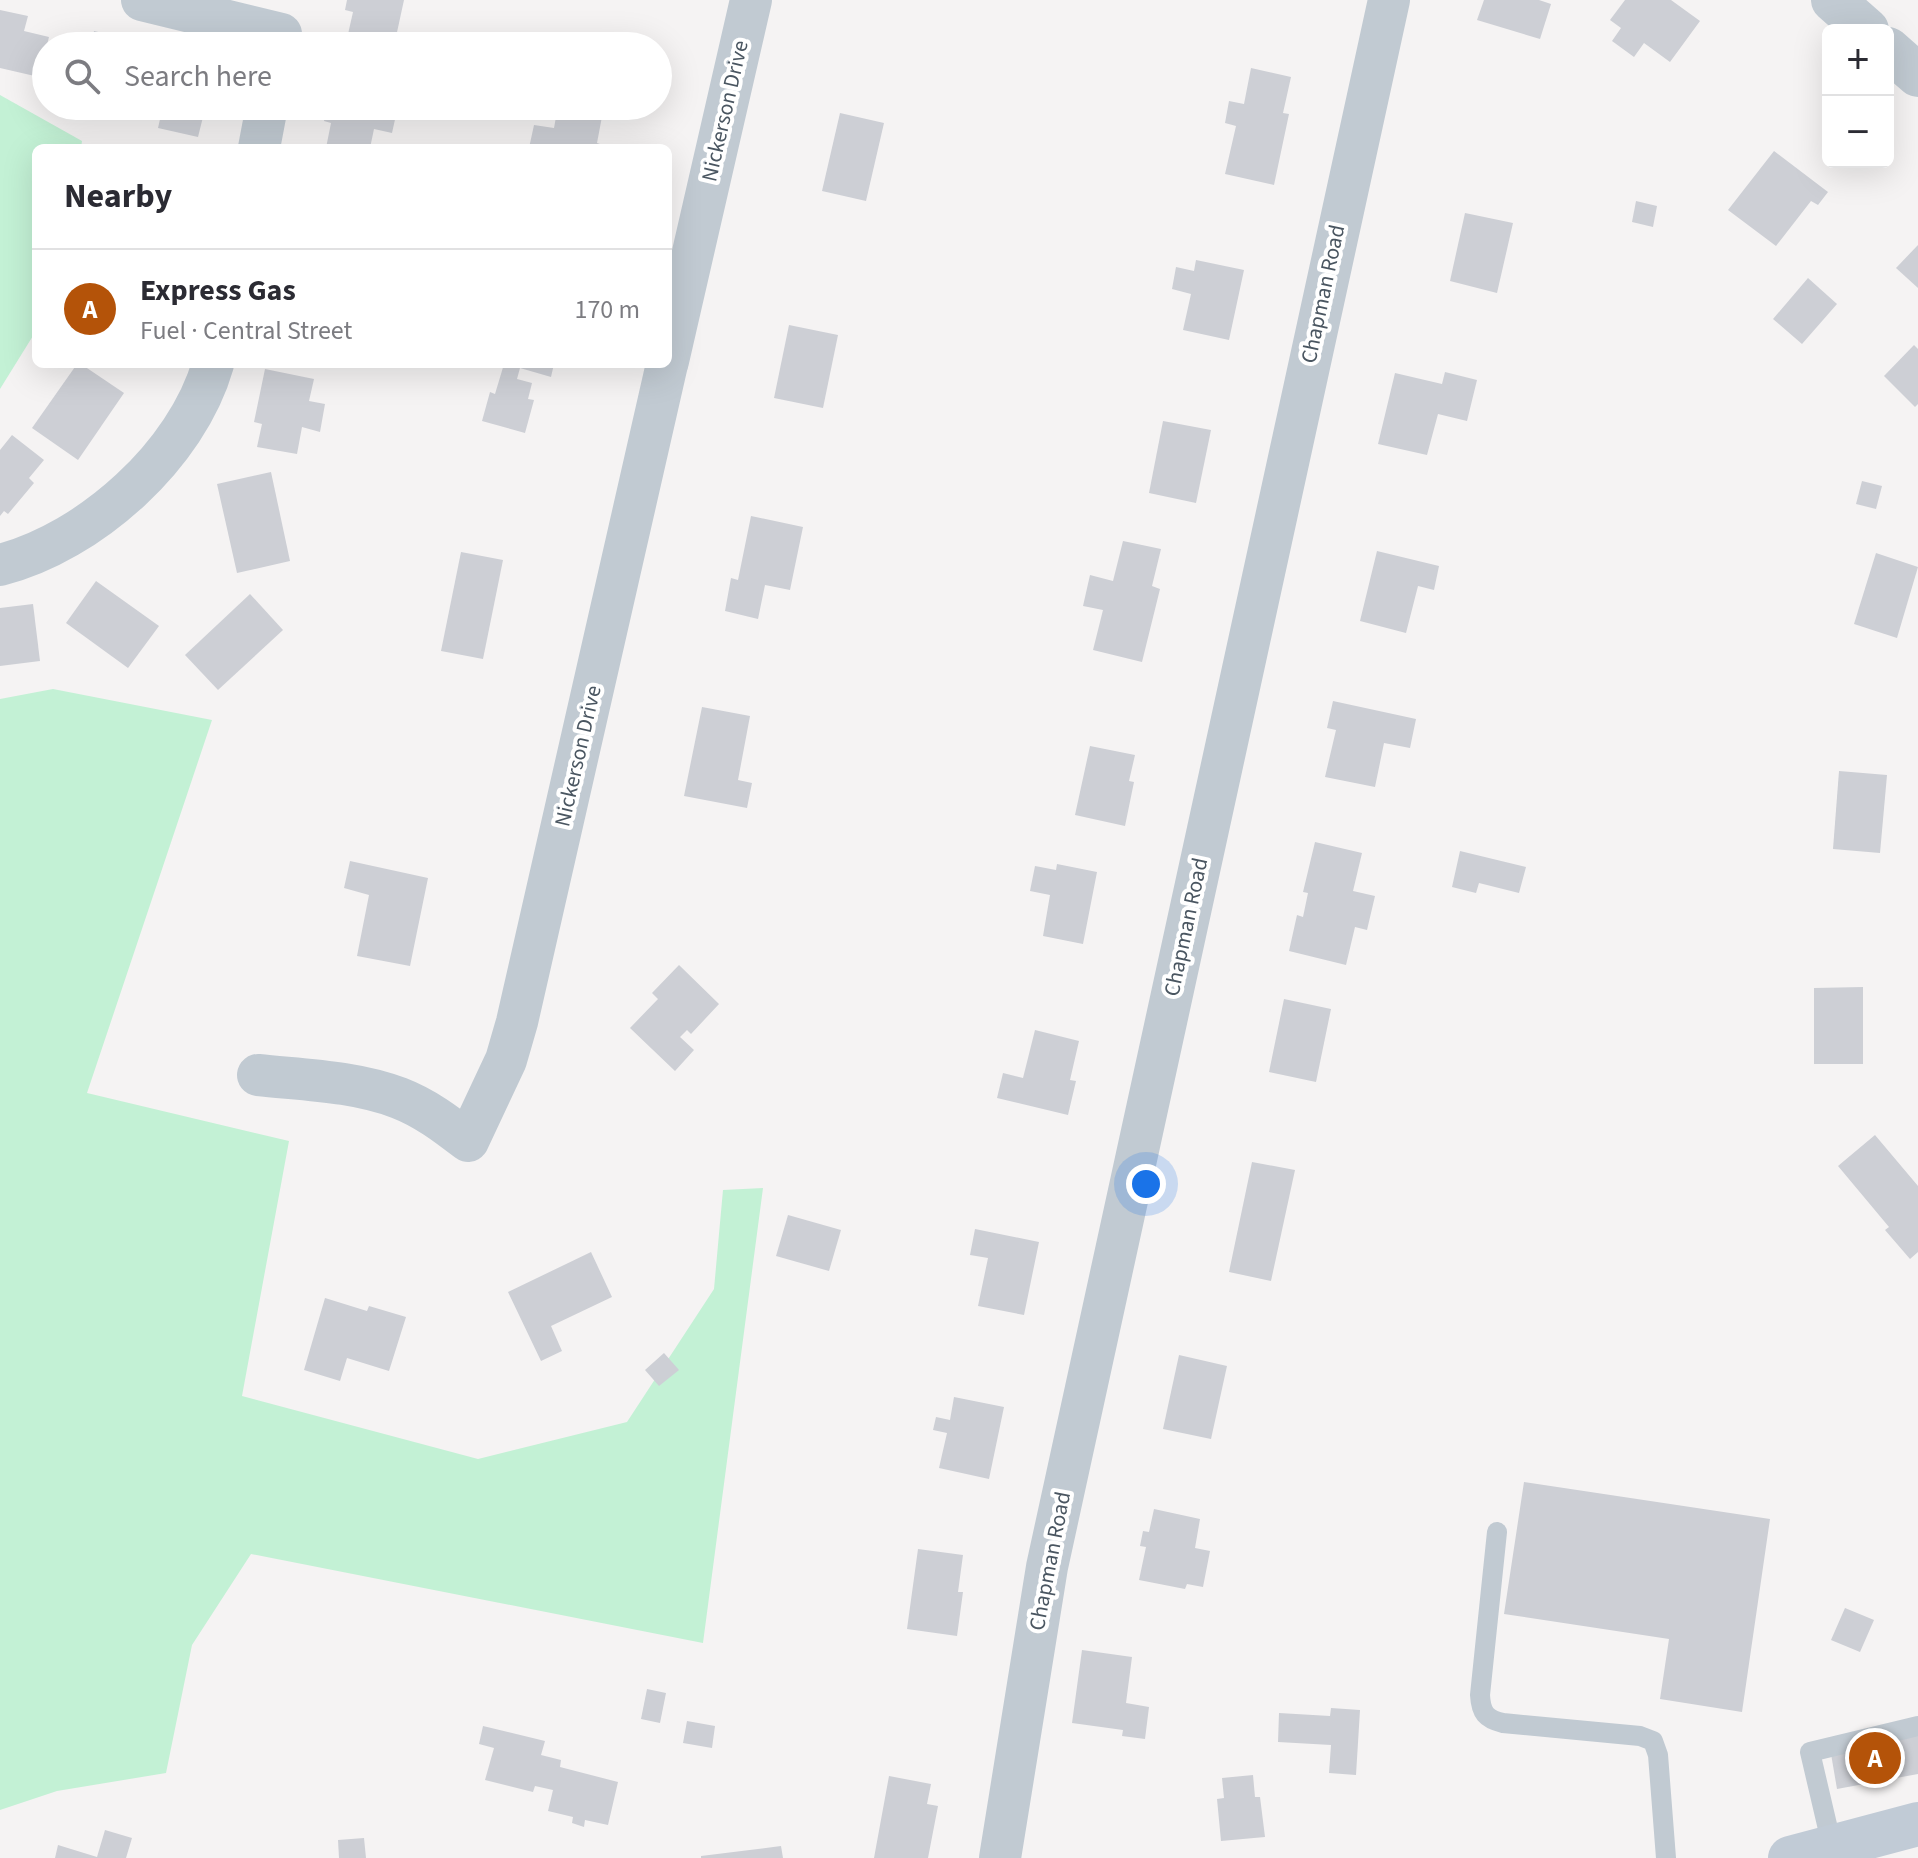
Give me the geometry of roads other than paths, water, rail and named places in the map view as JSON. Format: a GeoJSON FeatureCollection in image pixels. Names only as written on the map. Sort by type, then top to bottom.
{"type":"FeatureCollection","features":[{"type":"Feature","properties":{"kind":"main road"},"geometry":{"type":"LineString","coordinates":[[1790,1858],[1918,1824]]}},
{"type":"Feature","properties":{"kind":"street"},"geometry":{"type":"LineString","coordinates":[[142,0],[282,27]]}},
{"type":"Feature","properties":{"kind":"street","name":"Nickerson Drive"},"geometry":{"type":"LineString","coordinates":[[672,346],[751,0]]}},
{"type":"Feature","properties":{"kind":"street","name":"Chapman Road"},"geometry":{"type":"LineString","coordinates":[[1000,1858],[1053,1538],[1389,0]]}},
{"type":"Feature","properties":{"kind":"street"},"geometry":{"type":"LineString","coordinates":[[1833,0],[1860,24]]}},
{"type":"Feature","properties":{"kind":"street"},"geometry":{"type":"LineString","coordinates":[[1894,54],[1918,75]]}},
{"type":"Feature","properties":{"kind":"street"},"geometry":{"type":"LineString","coordinates":[[260,144],[264,120]]}},
{"type":"Feature","properties":{"kind":"street"},"geometry":{"type":"LineString","coordinates":[[0,565],[40,552],[103,513],[151,468],[186,425],[211,368]]}},
{"type":"Feature","properties":{"kind":"street","name":"Nickerson Drive"},"geometry":{"type":"LineString","coordinates":[[258,1075],[360,1086],[400,1098],[435,1116],[468,1141],[506,1060],[517,1022],[667,368]]}},
{"type":"Feature","properties":{"kind":"lane"},"geometry":{"type":"LineString","coordinates":[[1497,1532],[1481,1710],[1490,1720],[1503,1723],[1640,1736],[1653,1741],[1658,1755],[1666,1858]]}},
{"type":"Feature","properties":{"kind":"lane"},"geometry":{"type":"LineString","coordinates":[[1832,1846],[1810,1752],[1918,1726]]}},
{"type":"Feature","properties":{"kind":"place","name":"Express Gas"},"geometry":{"type":"Point","coordinates":[1875,1758]}}]}
